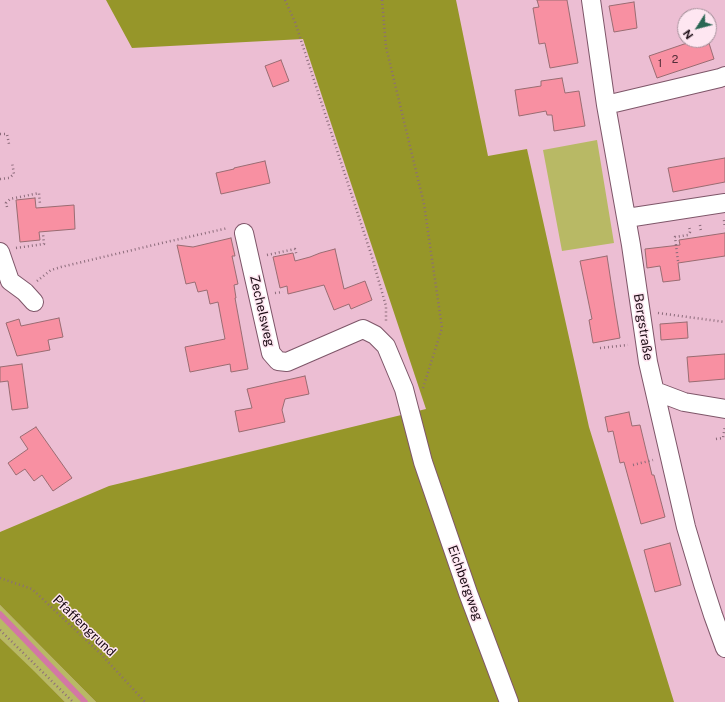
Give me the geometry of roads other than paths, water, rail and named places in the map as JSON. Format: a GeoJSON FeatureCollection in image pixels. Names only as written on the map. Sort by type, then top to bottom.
{"type":"FeatureCollection","features":[{"type":"Feature","properties":{"kind":"street","name":"Bergstraße"},"geometry":{"type":"LineString","coordinates":[[591,0],[606,105],[627,218],[648,362],[686,527],[703,584],[725,648]]}},
{"type":"Feature","properties":{"kind":"street"},"geometry":{"type":"LineString","coordinates":[[606,105],[725,76]]}},
{"type":"Feature","properties":{"kind":"street"},"geometry":{"type":"LineString","coordinates":[[627,218],[725,203]]}},
{"type":"Feature","properties":{"kind":"street","name":"Zechelsweg"},"geometry":{"type":"LineString","coordinates":[[238,231],[271,353],[278,360],[287,362],[363,329],[376,335],[386,346],[404,389],[423,462]]}},
{"type":"Feature","properties":{"kind":"street"},"geometry":{"type":"LineString","coordinates":[[6,250],[10,281],[25,292],[34,302]]}},
{"type":"Feature","properties":{"kind":"street"},"geometry":{"type":"LineString","coordinates":[[655,391],[684,402],[725,409]]}},
{"type":"Feature","properties":{"kind":"street","name":"Eichbergweg"},"geometry":{"type":"LineString","coordinates":[[423,462],[468,593],[509,702]]}},
{"type":"Feature","properties":{"kind":"waterway"},"geometry":{"type":"LineString","coordinates":[[0,614],[85,702]]}}]}
